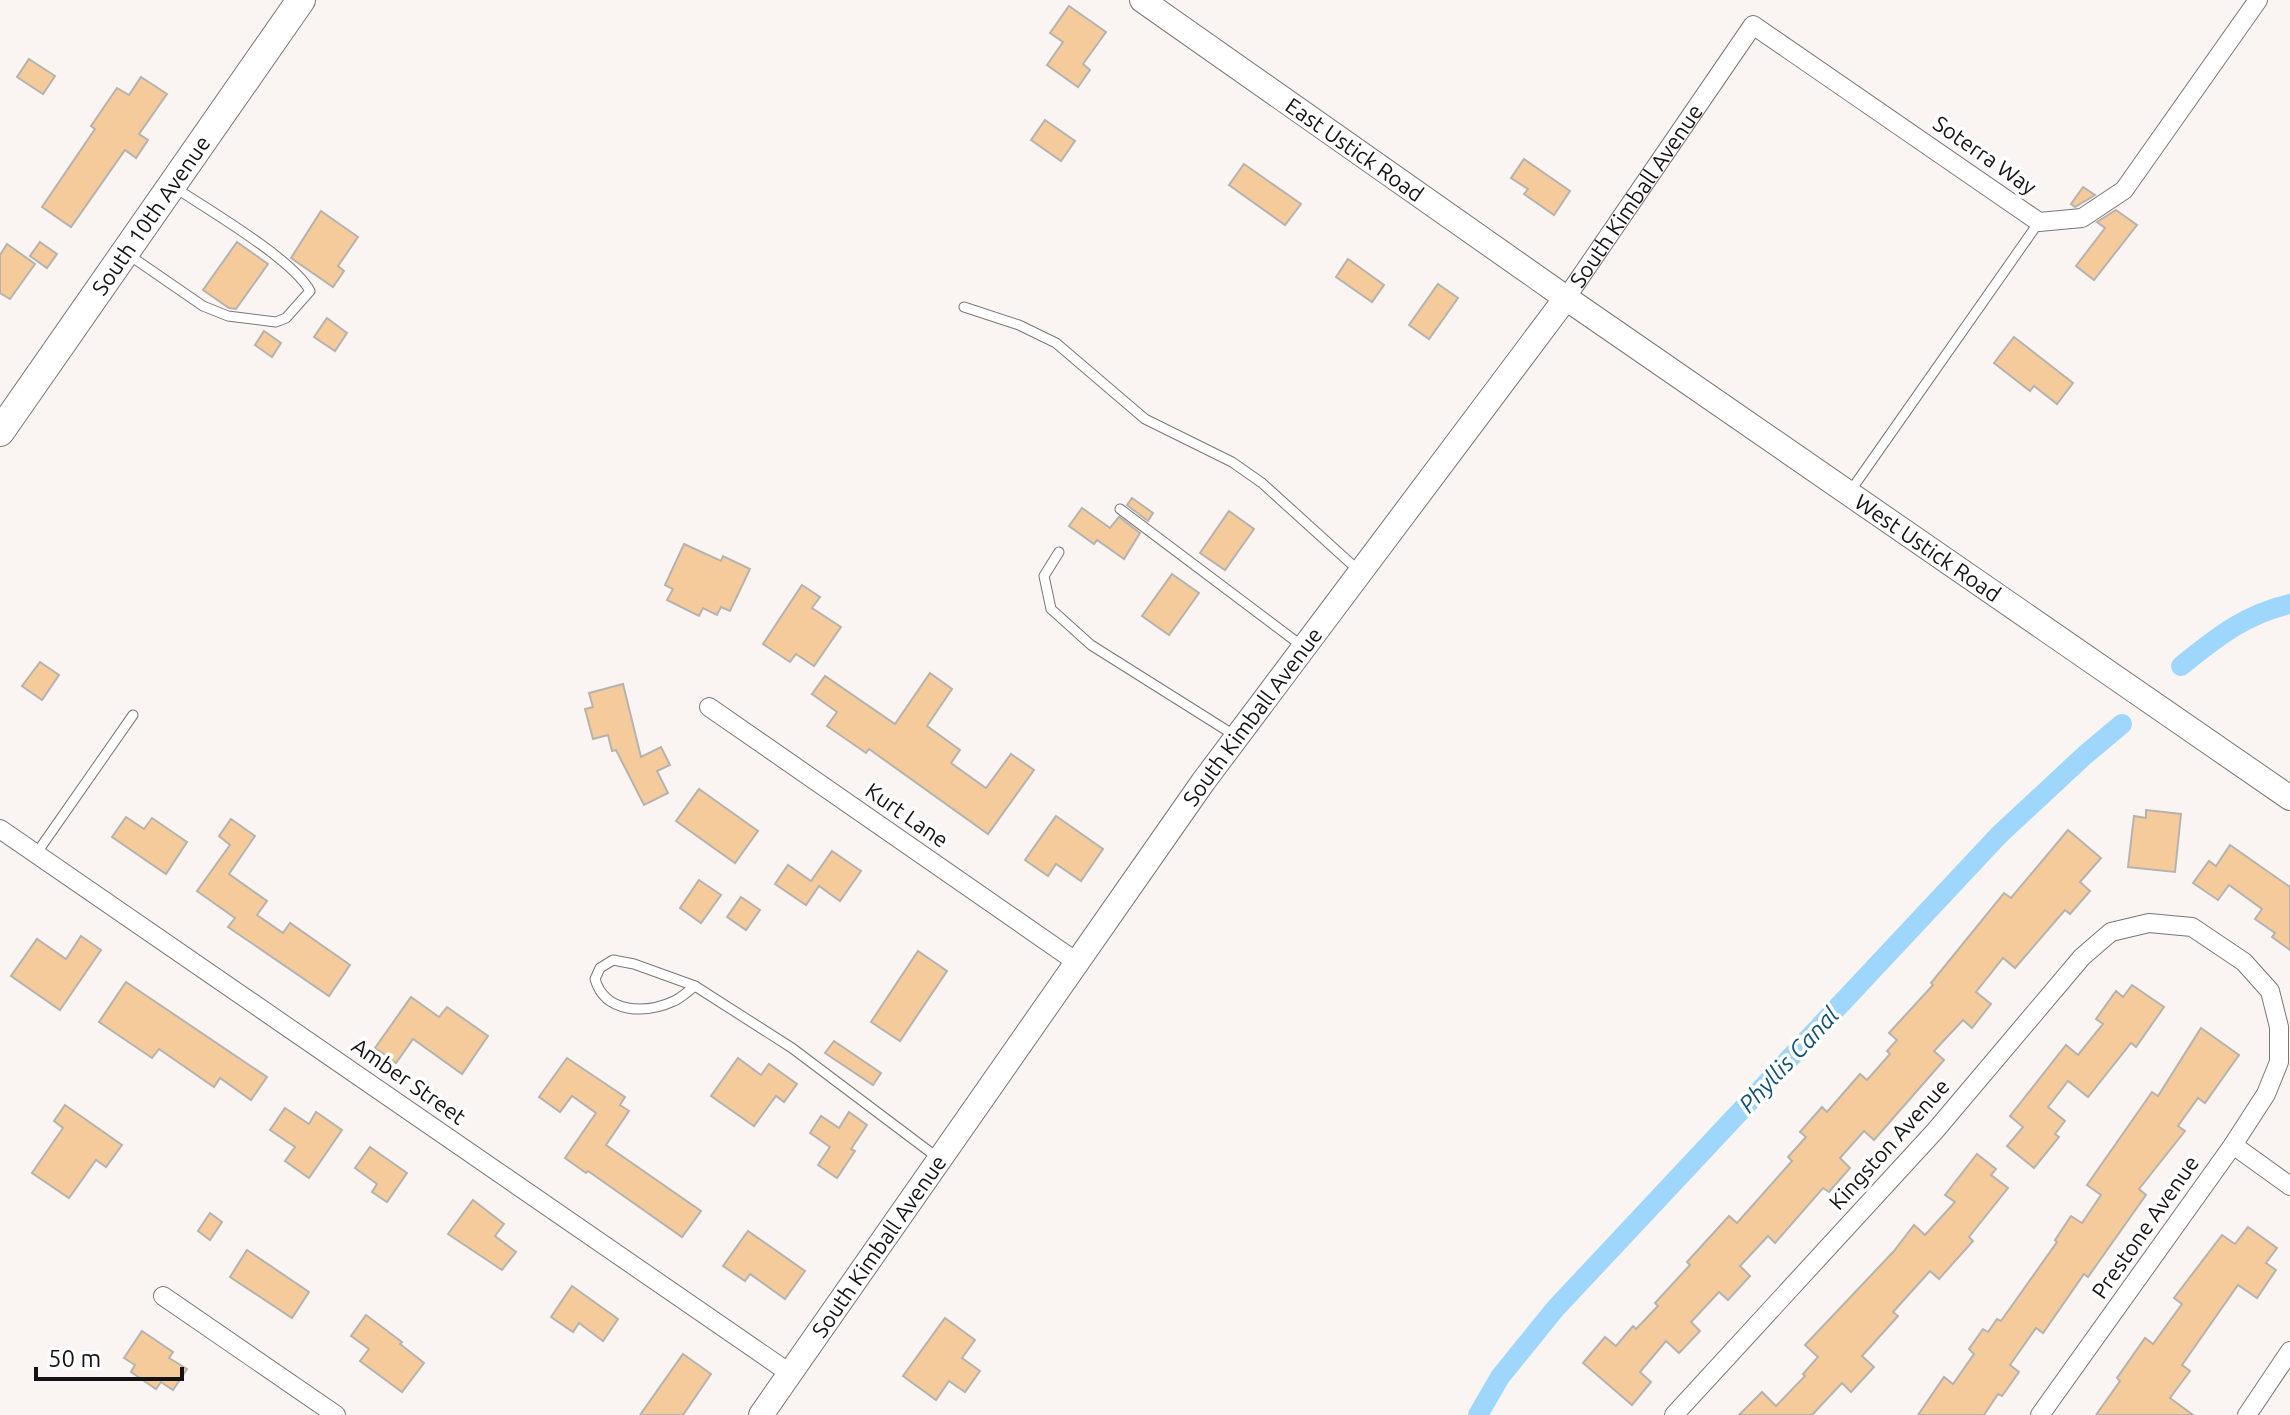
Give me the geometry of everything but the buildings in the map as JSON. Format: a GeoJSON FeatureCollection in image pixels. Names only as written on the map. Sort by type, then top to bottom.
{"type":"FeatureCollection","features":[{"type":"Feature","properties":{"kind":"main road","name":"South 10th Avenue"},"geometry":{"type":"LineString","coordinates":[[0,432],[301,0]]}},
{"type":"Feature","properties":{"kind":"main road","name":"East Ustick Road"},"geometry":{"type":"LineString","coordinates":[[1142,0],[1566,298]]}},
{"type":"Feature","properties":{"kind":"main road","name":"West Ustick Road"},"geometry":{"type":"LineString","coordinates":[[1566,298],[2290,798]]}},
{"type":"Feature","properties":{"kind":"main road","name":"South Kimball Avenue"},"geometry":{"type":"LineString","coordinates":[[761,1415],[1203,782],[1566,298]]}},
{"type":"Feature","properties":{"kind":"street","name":"Soterra Way"},"geometry":{"type":"LineString","coordinates":[[1753,25],[2039,222],[2082,218],[2124,190],[2258,0]]}},
{"type":"Feature","properties":{"kind":"street","name":"South Kimball Avenue"},"geometry":{"type":"LineString","coordinates":[[1566,298],[1753,25]]}},
{"type":"Feature","properties":{"kind":"street","name":"Kurt Lane"},"geometry":{"type":"LineString","coordinates":[[709,707],[1078,963]]}},
{"type":"Feature","properties":{"kind":"street","name":"Amber Street"},"geometry":{"type":"LineString","coordinates":[[0,829],[791,1374]]}},
{"type":"Feature","properties":{"kind":"street","name":"Kingston Avenue"},"geometry":{"type":"LineString","coordinates":[[1674,1415],[1935,1131],[2082,957],[2111,932],[2149,923],[2192,927],[2244,962],[2270,991],[2279,1027],[2279,1062]]}},
{"type":"Feature","properties":{"kind":"street","name":"Prestone Avenue"},"geometry":{"type":"LineString","coordinates":[[2040,1415],[2233,1145],[2266,1094],[2279,1062]]}},
{"type":"Feature","properties":{"kind":"street"},"geometry":{"type":"LineString","coordinates":[[2233,1145],[2290,1186]]}},
{"type":"Feature","properties":{"kind":"street"},"geometry":{"type":"LineString","coordinates":[[163,1296],[336,1415]]}},
{"type":"Feature","properties":{"kind":"street"},"geometry":{"type":"LineString","coordinates":[[2247,1415],[2290,1351]]}},
{"type":"Feature","properties":{"kind":"lane"},"geometry":{"type":"LineString","coordinates":[[126,253],[203,306],[228,316],[276,322],[286,318],[310,291],[305,281],[264,248],[172,186]]}},
{"type":"Feature","properties":{"kind":"lane"},"geometry":{"type":"LineString","coordinates":[[1849,493],[2039,222]]}},
{"type":"Feature","properties":{"kind":"lane"},"geometry":{"type":"LineString","coordinates":[[964,307],[1019,325],[1056,343],[1145,419],[1232,462],[1262,483],[1361,572]]}},
{"type":"Feature","properties":{"kind":"lane"},"geometry":{"type":"LineString","coordinates":[[1120,509],[1305,648]]}},
{"type":"Feature","properties":{"kind":"lane"},"geometry":{"type":"LineString","coordinates":[[1059,552],[1044,576],[1051,609],[1091,645],[1237,737]]}},
{"type":"Feature","properties":{"kind":"lane"},"geometry":{"type":"LineString","coordinates":[[36,854],[133,715]]}},
{"type":"Feature","properties":{"kind":"lane"},"geometry":{"type":"LineString","coordinates":[[695,986],[675,1001],[641,1011],[617,1005],[598,992],[595,979],[600,968],[613,960],[634,964],[695,986],[792,1048],[941,1160]]}},
{"type":"Feature","properties":{"kind":"waterway","name":"Phyllis Canal"},"geometry":{"type":"LineString","coordinates":[[2181,666],[2245,621],[2290,604]]}},
{"type":"Feature","properties":{"kind":"waterway","name":"Phyllis Canal"},"geometry":{"type":"LineString","coordinates":[[1478,1415],[1500,1377],[1555,1309],[1999,835],[2122,724]]}}]}
